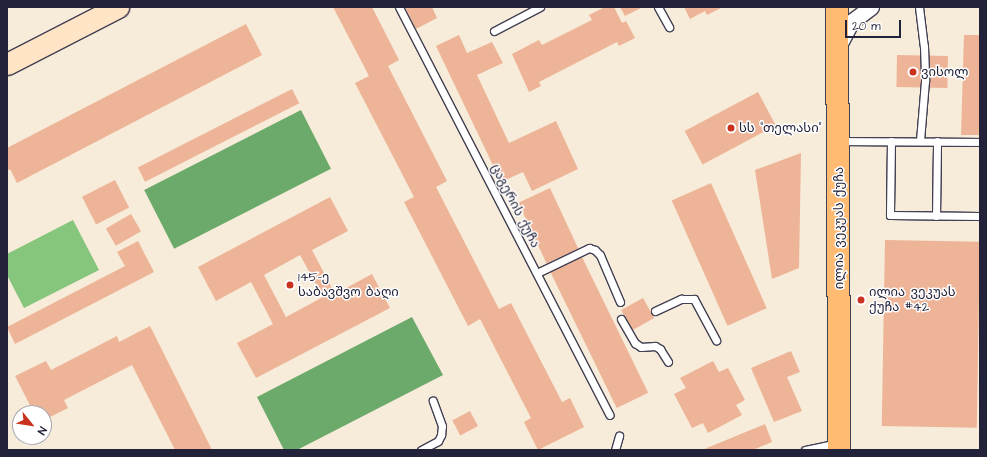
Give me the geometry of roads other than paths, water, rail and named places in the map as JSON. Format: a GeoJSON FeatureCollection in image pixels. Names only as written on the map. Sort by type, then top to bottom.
{"type":"FeatureCollection","features":[{"type":"Feature","properties":{"kind":"main road","name":"ილია ვეკუას ქუჩა"},"geometry":{"type":"LineString","coordinates":[[838,7],[839,446]]}},
{"type":"Feature","properties":{"kind":"street"},"geometry":{"type":"LineString","coordinates":[[7,64],[118,7]]}},
{"type":"Feature","properties":{"kind":"street"},"geometry":{"type":"LineString","coordinates":[[838,46],[851,22],[871,7]]}},
{"type":"Feature","properties":{"kind":"lane","name":"ცაგერის ქუჩა"},"geometry":{"type":"LineString","coordinates":[[399,7],[610,415]]}},
{"type":"Feature","properties":{"kind":"lane"},"geometry":{"type":"LineString","coordinates":[[494,30],[540,7]]}},
{"type":"Feature","properties":{"kind":"lane"},"geometry":{"type":"LineString","coordinates":[[658,7],[669,27]]}},
{"type":"Feature","properties":{"kind":"lane"},"geometry":{"type":"LineString","coordinates":[[918,7],[924,46],[925,81],[920,141]]}},
{"type":"Feature","properties":{"kind":"lane"},"geometry":{"type":"LineString","coordinates":[[838,141],[980,142]]}},
{"type":"Feature","properties":{"kind":"lane"},"geometry":{"type":"LineString","coordinates":[[891,141],[890,215],[980,216]]}},
{"type":"Feature","properties":{"kind":"lane"},"geometry":{"type":"LineString","coordinates":[[936,141],[936,216]]}},
{"type":"Feature","properties":{"kind":"lane"},"geometry":{"type":"LineString","coordinates":[[537,273],[589,248],[595,250],[620,302]]}},
{"type":"Feature","properties":{"kind":"lane"},"geometry":{"type":"LineString","coordinates":[[655,311],[681,299],[694,300],[716,340]]}},
{"type":"Feature","properties":{"kind":"lane"},"geometry":{"type":"LineString","coordinates":[[621,319],[635,343],[641,346],[655,346],[660,349],[668,362]]}},
{"type":"Feature","properties":{"kind":"lane"},"geometry":{"type":"LineString","coordinates":[[421,450],[438,441],[441,435],[442,426],[433,401]]}},
{"type":"Feature","properties":{"kind":"lane"},"geometry":{"type":"LineString","coordinates":[[616,450],[619,436]]}},
{"type":"Feature","properties":{"kind":"lane"},"geometry":{"type":"LineString","coordinates":[[805,450],[839,446]]}},
{"type":"Feature","properties":{"kind":"place","name":"ვისოლ"},"geometry":{"type":"Point","coordinates":[913,72]}},
{"type":"Feature","properties":{"kind":"place","name":"სს \"თელასი\""},"geometry":{"type":"Point","coordinates":[731,128]}},
{"type":"Feature","properties":{"kind":"place","name":"145-ე საბავშვო ბაღი"},"geometry":{"type":"Point","coordinates":[290,285]}},
{"type":"Feature","properties":{"kind":"place","name":"ილია ვეკუას ქუჩა #42"},"geometry":{"type":"Point","coordinates":[861,300]}}]}
